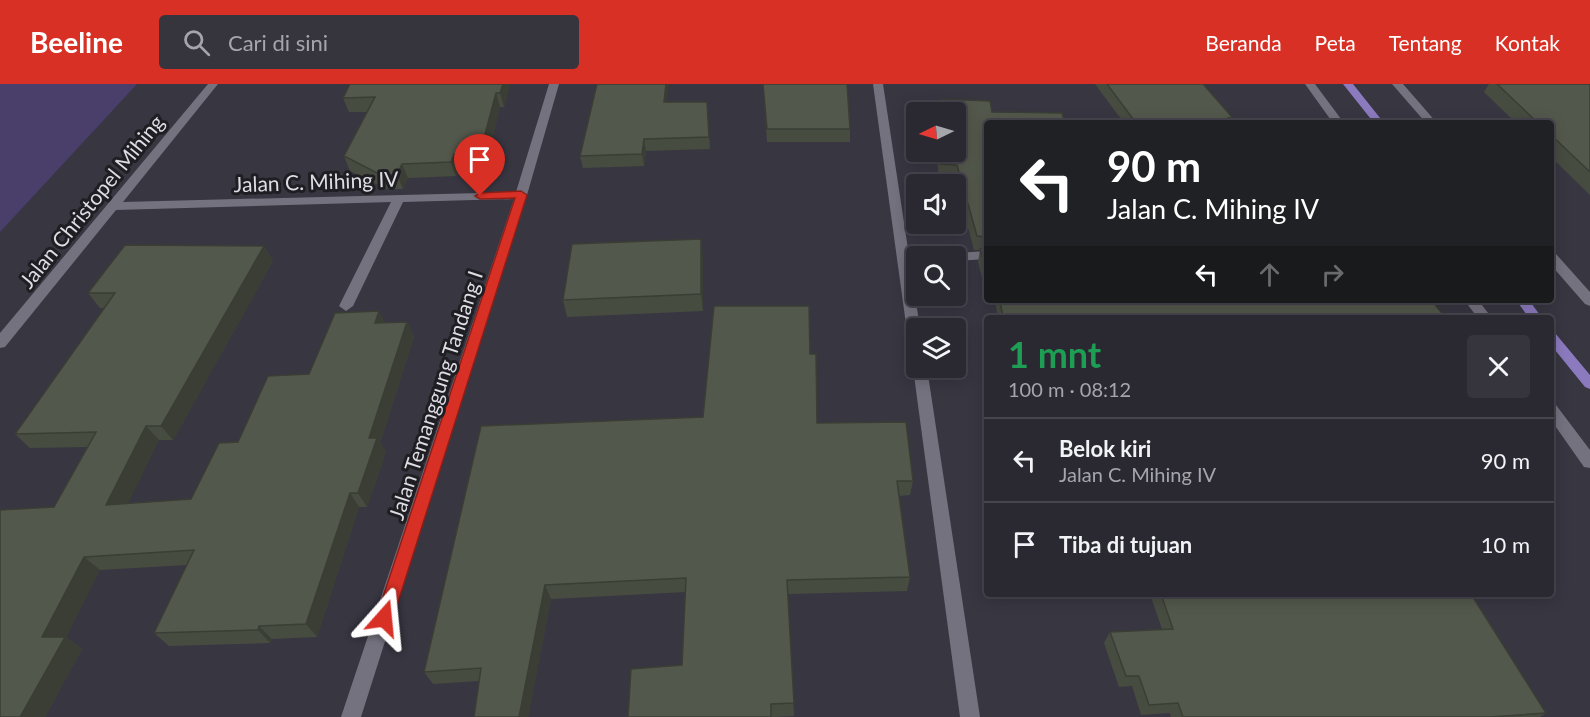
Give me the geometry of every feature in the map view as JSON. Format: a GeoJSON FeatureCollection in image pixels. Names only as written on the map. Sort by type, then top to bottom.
{"type":"FeatureCollection","features":[{"type":"Feature","properties":{"kind":"street","name":"Jalan Christopel Mihing"},"geometry":{"type":"LineString","coordinates":[[0,343],[213,84]]}},
{"type":"Feature","properties":{"kind":"street","name":"Jalan Temanggung Tandang I"},"geometry":{"type":"LineString","coordinates":[[351,717],[521,195],[554,84]]}},
{"type":"Feature","properties":{"kind":"street"},"geometry":{"type":"LineString","coordinates":[[878,84],[908,246]]}},
{"type":"Feature","properties":{"kind":"street"},"geometry":{"type":"LineString","coordinates":[[1310,84],[1337,120]]}},
{"type":"Feature","properties":{"kind":"street"},"geometry":{"type":"LineString","coordinates":[[1397,84],[1429,120]]}},
{"type":"Feature","properties":{"kind":"street","name":"Jalan C. Mihing IV"},"geometry":{"type":"LineString","coordinates":[[111,207],[521,195]]}},
{"type":"Feature","properties":{"kind":"street"},"geometry":{"type":"LineString","coordinates":[[346,306],[399,198]]}},
{"type":"Feature","properties":{"kind":"street"},"geometry":{"type":"LineString","coordinates":[[966,256],[984,255]]}},
{"type":"Feature","properties":{"kind":"street"},"geometry":{"type":"LineString","coordinates":[[1554,260],[1590,301]]}},
{"type":"Feature","properties":{"kind":"street"},"geometry":{"type":"LineString","coordinates":[[1473,303],[1483,315]]}},
{"type":"Feature","properties":{"kind":"street"},"geometry":{"type":"LineString","coordinates":[[921,378],[970,717]]}},
{"type":"Feature","properties":{"kind":"street"},"geometry":{"type":"LineString","coordinates":[[1557,425],[1590,462]]}},
{"type":"Feature","properties":{"kind":"shaded area"},"geometry":{"type":"Polygon","coordinates":[[[0,84],[137,84],[0,232],[0,84]]]}},
{"type":"Feature","properties":{"kind":"building"},"geometry":{"type":"Polygon","coordinates":[[[350,84],[503,84],[500,93],[496,93],[480,153],[454,154],[451,162],[402,164],[397,175],[381,175],[344,156],[375,97],[343,98],[350,84]]]}},
{"type":"Feature","properties":{"kind":"building"},"geometry":{"type":"Polygon","coordinates":[[[597,84],[666,84],[664,102],[707,102],[709,137],[644,139],[642,154],[580,156],[597,84]]]}},
{"type":"Feature","properties":{"kind":"building"},"geometry":{"type":"Polygon","coordinates":[[[763,84],[847,84],[850,129],[767,129],[763,84]]]}},
{"type":"Feature","properties":{"kind":"building"},"geometry":{"type":"Polygon","coordinates":[[[1107,84],[1203,84],[1232,117],[1228,118],[1230,120],[1134,120],[1107,84]]]}},
{"type":"Feature","properties":{"kind":"building"},"geometry":{"type":"Polygon","coordinates":[[[1497,84],[1590,84],[1590,172],[1554,138],[1554,120],[1535,120],[1497,84]]]}},
{"type":"Feature","properties":{"kind":"building"},"geometry":{"type":"Polygon","coordinates":[[[942,99],[990,101],[992,112],[1062,113],[1064,120],[984,120],[984,237],[977,236],[966,197],[966,174],[960,174],[957,165],[940,164],[940,162],[966,162],[966,102],[942,102],[942,99]]]}},
{"type":"Feature","properties":{"kind":"building"},"geometry":{"type":"Polygon","coordinates":[[[701,239],[701,294],[563,300],[572,244],[701,239]]]}},
{"type":"Feature","properties":{"kind":"building"},"geometry":{"type":"Polygon","coordinates":[[[125,245],[264,246],[161,426],[146,426],[106,505],[191,499],[219,443],[238,442],[268,376],[309,374],[335,313],[379,311],[375,323],[407,322],[369,438],[377,438],[358,493],[350,493],[306,624],[259,626],[258,630],[154,633],[194,550],[84,557],[42,637],[65,637],[20,717],[0,717],[0,510],[54,507],[96,432],[15,434],[115,293],[88,293],[125,245]]]}},
{"type":"Feature","properties":{"kind":"building"},"geometry":{"type":"Polygon","coordinates":[[[984,248],[984,263],[980,249],[984,248]]]}},
{"type":"Feature","properties":{"kind":"building"},"geometry":{"type":"Polygon","coordinates":[[[1000,303],[1434,303],[1444,315],[1002,315],[1000,303]]]}},
{"type":"Feature","properties":{"kind":"building"},"geometry":{"type":"Polygon","coordinates":[[[714,306],[809,306],[810,354],[816,354],[817,423],[906,422],[913,481],[897,481],[910,577],[787,580],[794,703],[771,704],[771,717],[628,717],[631,669],[682,665],[686,578],[545,585],[519,717],[474,717],[481,668],[424,672],[481,426],[703,417],[714,306]]]}},
{"type":"Feature","properties":{"kind":"building"},"geometry":{"type":"Polygon","coordinates":[[[1162,597],[1473,597],[1546,713],[1491,717],[1183,717],[1178,703],[1149,705],[1139,676],[1126,676],[1110,632],[1173,629],[1162,597]]]}},
{"type":"Feature","properties":{"kind":"waterway"},"geometry":{"type":"LineString","coordinates":[[1348,84],[1377,120]]}},
{"type":"Feature","properties":{"kind":"waterway"},"geometry":{"type":"LineString","coordinates":[[1524,303],[1534,315]]}},
{"type":"Feature","properties":{"kind":"waterway"},"geometry":{"type":"LineString","coordinates":[[1554,340],[1590,384]]}},
{"type":"Feature","properties":{"kind":"route"},"geometry":{"type":"LineString","coordinates":[[384,618],[521,195],[480,196]]}}]}
